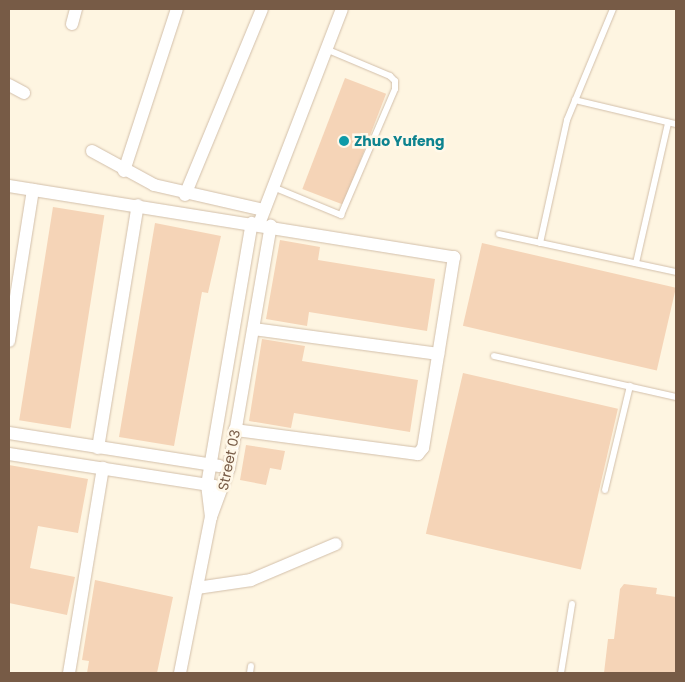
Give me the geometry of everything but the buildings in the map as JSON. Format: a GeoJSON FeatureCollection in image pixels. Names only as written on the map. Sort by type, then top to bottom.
{"type":"FeatureCollection","features":[{"type":"Feature","properties":{"kind":"street"},"geometry":{"type":"LineString","coordinates":[[72,24],[76,9]]}},
{"type":"Feature","properties":{"kind":"street"},"geometry":{"type":"LineString","coordinates":[[124,170],[177,9]]}},
{"type":"Feature","properties":{"kind":"street"},"geometry":{"type":"LineString","coordinates":[[185,195],[262,9]]}},
{"type":"Feature","properties":{"kind":"street"},"geometry":{"type":"LineString","coordinates":[[261,224],[264,210],[325,48],[342,9]]}},
{"type":"Feature","properties":{"kind":"street"},"geometry":{"type":"LineString","coordinates":[[9,85],[24,93]]}},
{"type":"Feature","properties":{"kind":"street"},"geometry":{"type":"LineString","coordinates":[[92,151],[124,170],[185,195],[264,210]]}},
{"type":"Feature","properties":{"kind":"street"},"geometry":{"type":"LineString","coordinates":[[9,186],[452,254],[455,262],[422,448],[418,454],[236,430]]}},
{"type":"Feature","properties":{"kind":"street"},"geometry":{"type":"LineString","coordinates":[[9,341],[33,190]]}},
{"type":"Feature","properties":{"kind":"street"},"geometry":{"type":"LineString","coordinates":[[98,448],[138,205]]}},
{"type":"Feature","properties":{"kind":"street","name":"Street 03"},"geometry":{"type":"LineString","coordinates":[[211,517],[225,488],[230,468],[254,328],[261,224]]}},
{"type":"Feature","properties":{"kind":"street","name":"Street 03"},"geometry":{"type":"LineString","coordinates":[[211,517],[207,485],[261,224]]}},
{"type":"Feature","properties":{"kind":"street"},"geometry":{"type":"LineString","coordinates":[[254,328],[438,354]]}},
{"type":"Feature","properties":{"kind":"street"},"geometry":{"type":"LineString","coordinates":[[9,433],[230,468]]}},
{"type":"Feature","properties":{"kind":"street"},"geometry":{"type":"LineString","coordinates":[[9,454],[225,488]]}},
{"type":"Feature","properties":{"kind":"street"},"geometry":{"type":"LineString","coordinates":[[69,673],[103,468]]}},
{"type":"Feature","properties":{"kind":"street"},"geometry":{"type":"LineString","coordinates":[[180,673],[211,517]]}},
{"type":"Feature","properties":{"kind":"street"},"geometry":{"type":"LineString","coordinates":[[197,588],[251,580],[336,544]]}},
{"type":"Feature","properties":{"kind":"lane"},"geometry":{"type":"LineString","coordinates":[[540,243],[567,120],[613,9]]}},
{"type":"Feature","properties":{"kind":"lane"},"geometry":{"type":"LineString","coordinates":[[273,187],[341,215],[395,89],[390,76],[325,48]]}},
{"type":"Feature","properties":{"kind":"lane"},"geometry":{"type":"LineString","coordinates":[[575,100],[676,124]]}},
{"type":"Feature","properties":{"kind":"lane"},"geometry":{"type":"LineString","coordinates":[[636,263],[668,123]]}},
{"type":"Feature","properties":{"kind":"lane"},"geometry":{"type":"LineString","coordinates":[[499,234],[676,272]]}},
{"type":"Feature","properties":{"kind":"lane"},"geometry":{"type":"LineString","coordinates":[[494,356],[676,397]]}},
{"type":"Feature","properties":{"kind":"lane"},"geometry":{"type":"LineString","coordinates":[[605,490],[630,386]]}},
{"type":"Feature","properties":{"kind":"lane"},"geometry":{"type":"LineString","coordinates":[[561,673],[572,604]]}},
{"type":"Feature","properties":{"kind":"lane"},"geometry":{"type":"LineString","coordinates":[[250,673],[251,666]]}},
{"type":"Feature","properties":{"kind":"place","name":"Zhuo Yufeng"},"geometry":{"type":"Point","coordinates":[344,141]}}]}
